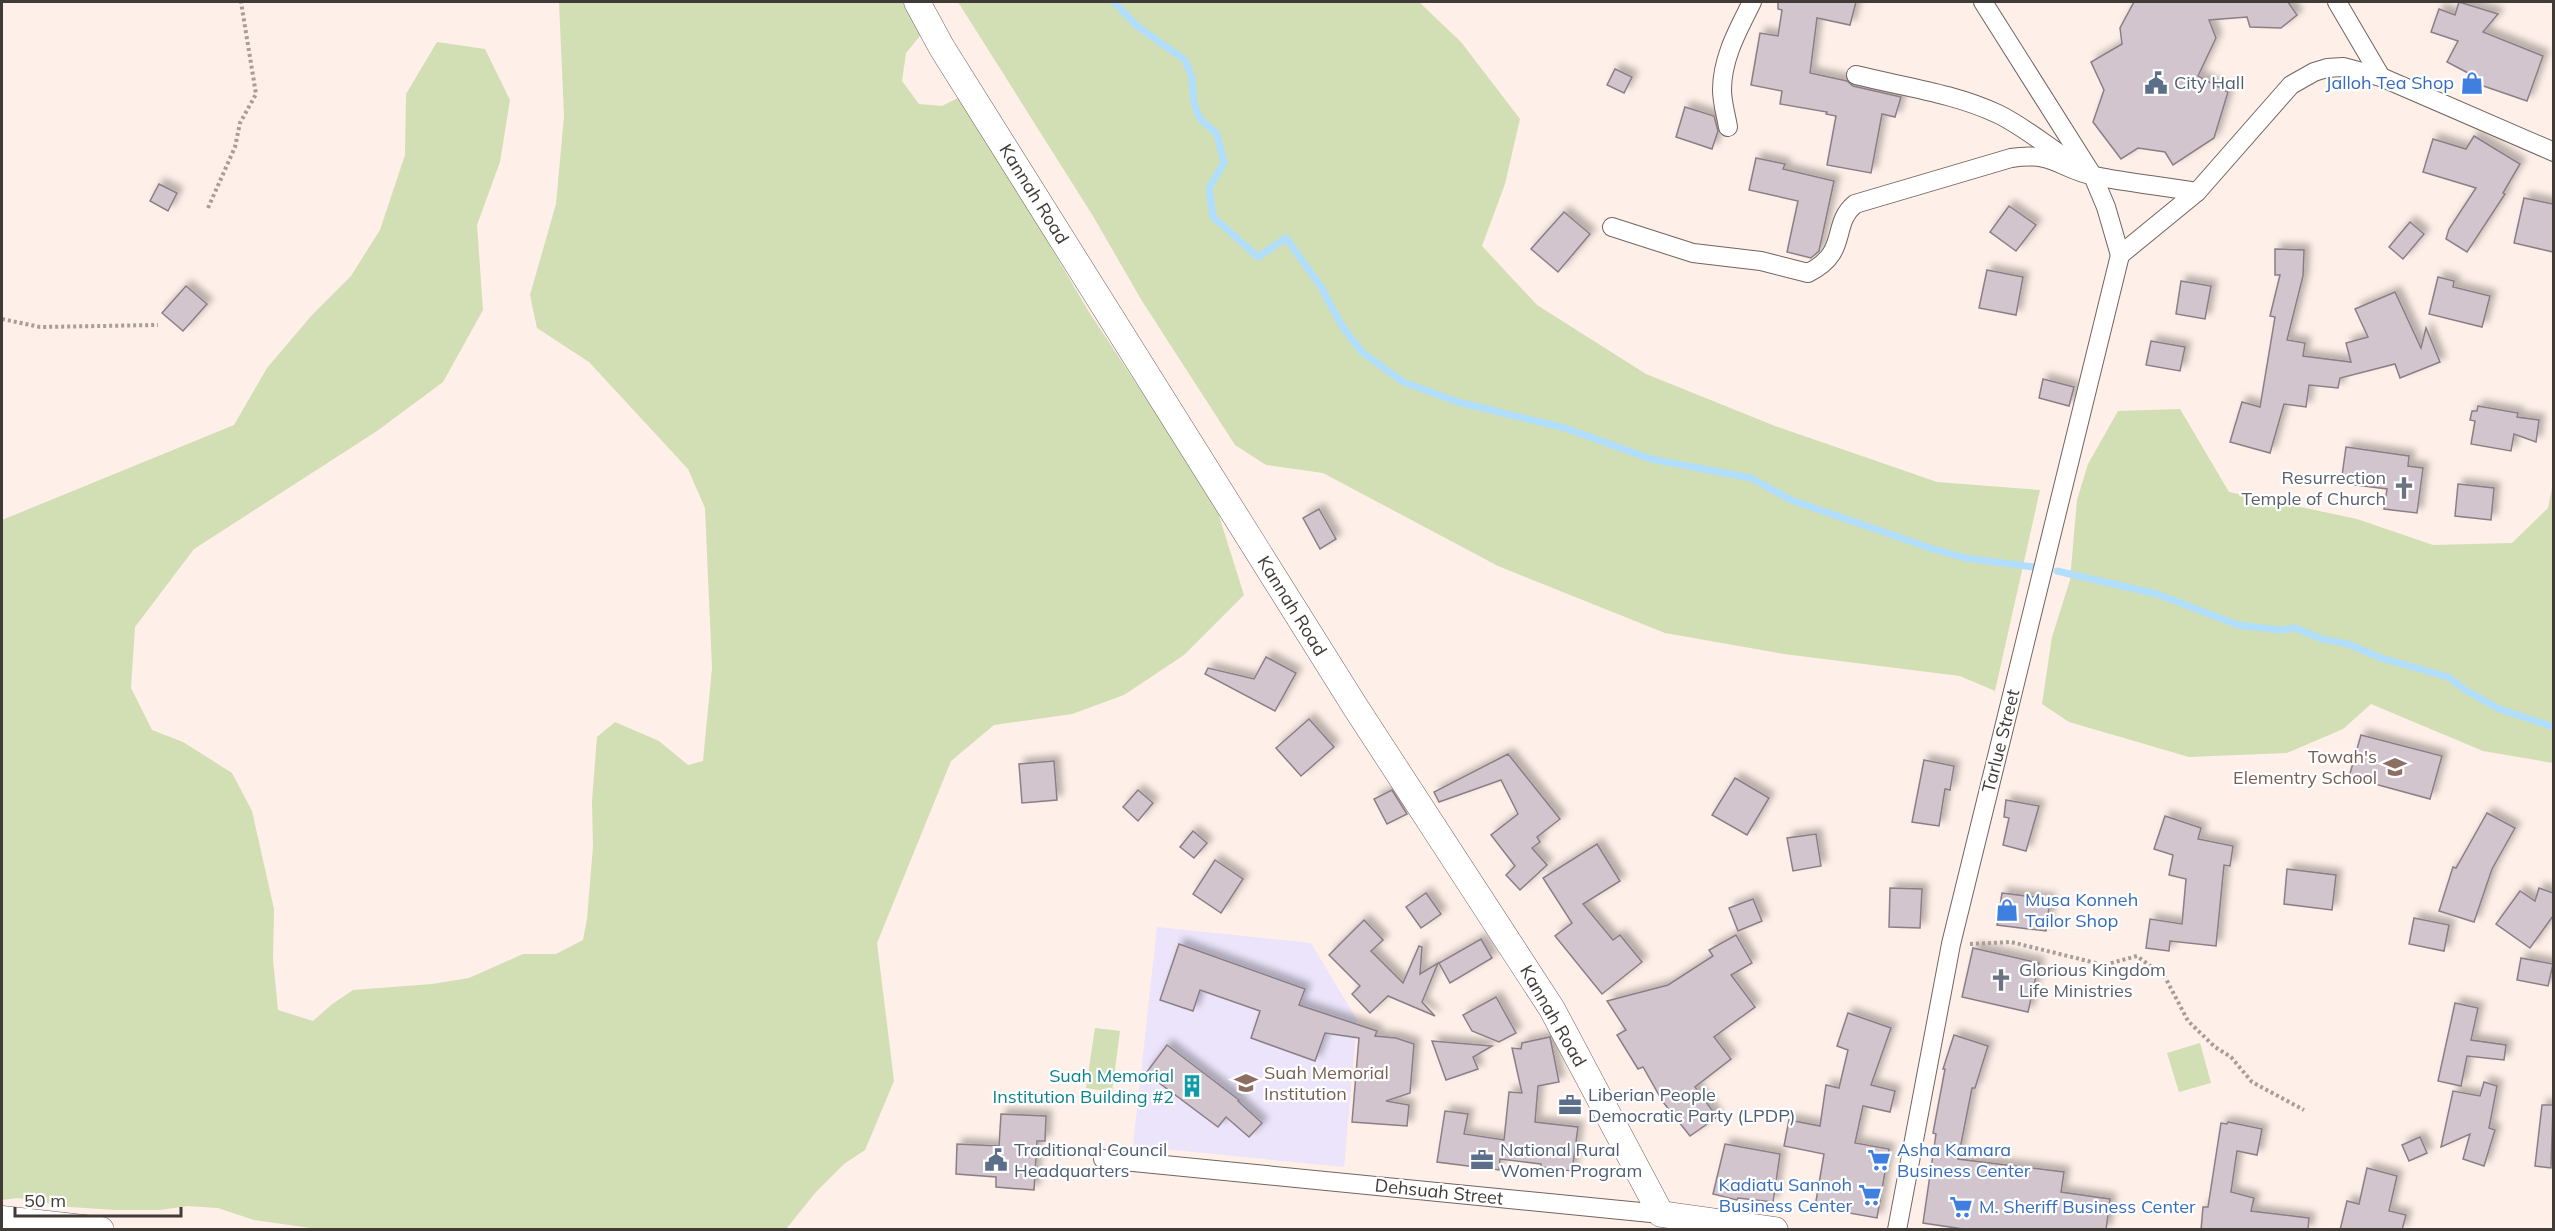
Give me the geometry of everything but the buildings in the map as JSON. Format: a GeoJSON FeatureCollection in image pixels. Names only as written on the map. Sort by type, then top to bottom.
{"type":"FeatureCollection","features":[{"type":"Feature","properties":{"kind":"street","name":"Kannah Road"},"geometry":{"type":"LineString","coordinates":[[917,2],[942,48],[1356,708],[1552,1009],[1660,1214]]}},
{"type":"Feature","properties":{"kind":"street"},"geometry":{"type":"LineString","coordinates":[[1728,127],[1722,91],[1724,69],[1728,52],[1752,2]]}},
{"type":"Feature","properties":{"kind":"street"},"geometry":{"type":"LineString","coordinates":[[1983,2],[2093,176],[2106,207],[2120,255],[2197,192],[2291,85],[2327,68],[2343,67],[2381,77],[2553,152]]}},
{"type":"Feature","properties":{"kind":"street"},"geometry":{"type":"LineString","coordinates":[[2337,2],[2381,77]]}},
{"type":"Feature","properties":{"kind":"street"},"geometry":{"type":"LineString","coordinates":[[1856,75],[1937,92],[2000,115],[2093,176]]}},
{"type":"Feature","properties":{"kind":"street"},"geometry":{"type":"LineString","coordinates":[[1612,227],[1693,253],[1761,261],[1808,273],[1831,258],[1846,215],[1855,204],[1985,164],[2030,155],[2050,158],[2093,176],[2197,192]]}},
{"type":"Feature","properties":{"kind":"street","name":"Tarlue Street"},"geometry":{"type":"LineString","coordinates":[[1898,1230],[1951,944],[2120,255]]}},
{"type":"Feature","properties":{"kind":"street","name":"Dehsuah Street"},"geometry":{"type":"LineString","coordinates":[[1103,1159],[1660,1214],[1738,1227],[1775,1230]]}},
{"type":"Feature","properties":{"kind":"street"},"geometry":{"type":"LineString","coordinates":[[2,1219],[101,1230]]}},
{"type":"Feature","properties":{"kind":"path"},"geometry":{"type":"LineString","coordinates":[[208,208],[235,147],[240,123],[256,94],[241,2]]}},
{"type":"Feature","properties":{"kind":"path"},"geometry":{"type":"LineString","coordinates":[[2,319],[40,327],[158,325]]}},
{"type":"Feature","properties":{"kind":"path"},"geometry":{"type":"LineString","coordinates":[[1951,944],[2011,942],[2104,965],[2137,956],[2165,976],[2188,1021],[2215,1047],[2231,1057],[2252,1082],[2304,1110]]}},
{"type":"Feature","properties":{"kind":"shaded area","name":"Suah Memorial Institution"},"geometry":{"type":"Polygon","coordinates":[[[1157,927],[1311,943],[1357,1020],[1344,1167],[1133,1146],[1157,927]]]}},
{"type":"Feature","properties":{"kind":"green space"},"geometry":{"type":"Polygon","coordinates":[[[559,2],[907,2],[924,31],[906,53],[902,81],[919,104],[942,106],[962,96],[1089,312],[1215,503],[1244,595],[1184,655],[1124,695],[1072,714],[994,725],[951,761],[877,943],[894,1081],[865,1150],[844,1164],[816,1192],[786,1229],[325,1230],[254,1220],[218,1208],[187,1206],[161,1210],[115,1210],[70,1207],[18,1198],[2,1200],[2,520],[234,425],[267,368],[312,315],[351,276],[380,230],[405,155],[406,94],[437,42],[485,49],[510,100],[500,162],[477,225],[483,310],[443,382],[377,431],[194,549],[135,627],[131,688],[152,730],[183,742],[232,773],[252,811],[274,909],[273,960],[278,1010],[313,1021],[353,990],[432,984],[469,978],[523,954],[556,954],[583,940],[593,847],[592,801],[597,737],[615,722],[659,741],[688,765],[703,761],[712,668],[705,508],[688,469],[589,362],[537,328],[530,295],[556,204],[564,116],[559,2]]]}},
{"type":"Feature","properties":{"kind":"green space"},"geometry":{"type":"Polygon","coordinates":[[[958,2],[1419,2],[1461,42],[1520,119],[1505,184],[1482,246],[1537,305],[1646,374],[1775,426],[1937,482],[2040,490],[1995,691],[1960,676],[1784,654],[1665,633],[1498,566],[1323,473],[1266,465],[1235,445],[1142,301],[1093,216],[958,2]]]}},
{"type":"Feature","properties":{"kind":"green space"},"geometry":{"type":"Polygon","coordinates":[[[2180,409],[2229,492],[2357,519],[2433,545],[2512,543],[2548,508],[2553,483],[2553,763],[2483,751],[2371,704],[2343,729],[2287,753],[2189,757],[2069,722],[2042,704],[2052,637],[2070,580],[2077,500],[2088,464],[2118,411],[2180,409]]]}},
{"type":"Feature","properties":{"kind":"green space"},"geometry":{"type":"Polygon","coordinates":[[[1095,1028],[1120,1031],[1112,1092],[1086,1088],[1095,1028]]]}},
{"type":"Feature","properties":{"kind":"green space"},"geometry":{"type":"Polygon","coordinates":[[[2200,1043],[2211,1083],[2179,1092],[2167,1053],[2200,1043]]]}},
{"type":"Feature","properties":{"kind":"waterway"},"geometry":{"type":"LineString","coordinates":[[1114,2],[1137,26],[1185,60],[1192,78],[1194,104],[1200,119],[1217,134],[1224,163],[1209,188],[1213,217],[1258,257],[1286,238],[1321,287],[1342,326],[1362,352],[1403,382],[1458,402],[1565,428],[1651,459],[1751,478],[1791,500],[1933,549],[1965,558],[2034,567]]}},
{"type":"Feature","properties":{"kind":"waterway"},"geometry":{"type":"LineString","coordinates":[[2057,571],[2157,594],[2238,625],[2280,630],[2295,628],[2322,639],[2348,644],[2381,658],[2448,677],[2499,709],[2554,727]]}},
{"type":"Feature","properties":{"kind":"place","name":"City Hall"},"geometry":{"type":"Point","coordinates":[2156,83]}},
{"type":"Feature","properties":{"kind":"place","name":"Jalloh Tea Shop"},"geometry":{"type":"Point","coordinates":[2472,83]}},
{"type":"Feature","properties":{"kind":"place","name":"Resurrection Temple of Church"},"geometry":{"type":"Point","coordinates":[2404,488]}},
{"type":"Feature","properties":{"kind":"place","name":"Towah's Elementry School"},"geometry":{"type":"Point","coordinates":[2395,767]}},
{"type":"Feature","properties":{"kind":"place","name":"Musa Konneh Tailor Shop"},"geometry":{"type":"Point","coordinates":[2007,910]}},
{"type":"Feature","properties":{"kind":"place","name":"Glorious Kingdom Life Ministries"},"geometry":{"type":"Point","coordinates":[2001,980]}},
{"type":"Feature","properties":{"kind":"place","name":"Suah Memorial Institution"},"geometry":{"type":"Point","coordinates":[1246,1083]}},
{"type":"Feature","properties":{"kind":"place","name":"Suah Memorial Institution Building #2"},"geometry":{"type":"Point","coordinates":[1192,1086]}},
{"type":"Feature","properties":{"kind":"place","name":"Liberian People Democratic Party (LPDP)"},"geometry":{"type":"Point","coordinates":[1570,1105]}},
{"type":"Feature","properties":{"kind":"place","name":"Traditional Council Headquarters"},"geometry":{"type":"Point","coordinates":[996,1160]}},
{"type":"Feature","properties":{"kind":"place","name":"National Rural Women Program"},"geometry":{"type":"Point","coordinates":[1482,1160]}},
{"type":"Feature","properties":{"kind":"place","name":"Asha Kamara Business Center"},"geometry":{"type":"Point","coordinates":[1879,1160]}},
{"type":"Feature","properties":{"kind":"place","name":"Kadiatu Sannoh Business Center"},"geometry":{"type":"Point","coordinates":[1870,1195]}},
{"type":"Feature","properties":{"kind":"place","name":"M. Sheriff Business Center"},"geometry":{"type":"Point","coordinates":[1961,1207]}}]}
